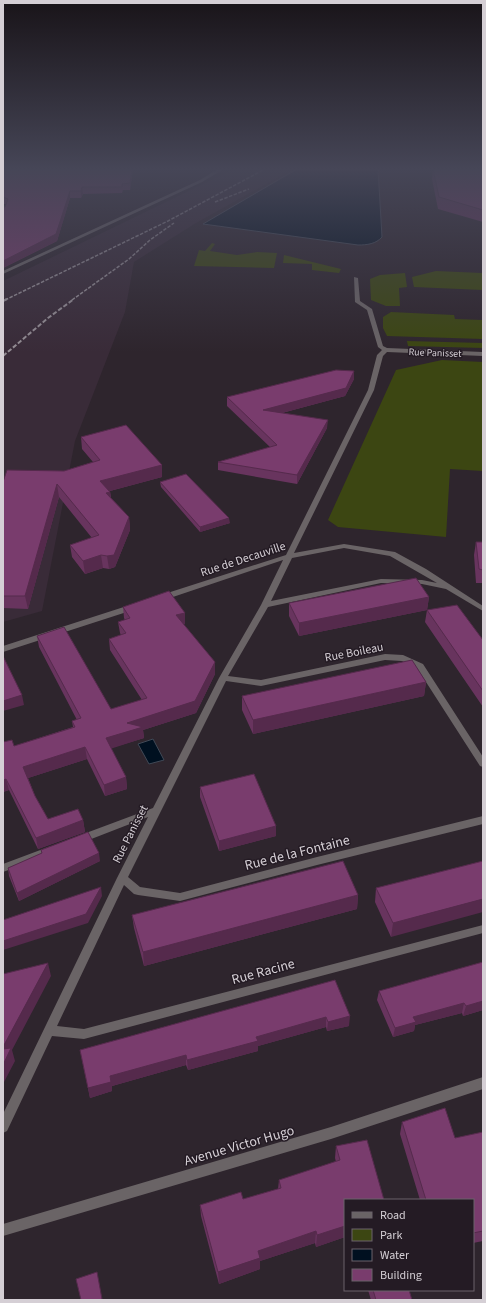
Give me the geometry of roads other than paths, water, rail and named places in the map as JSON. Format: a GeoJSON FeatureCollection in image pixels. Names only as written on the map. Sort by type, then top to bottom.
{"type":"FeatureCollection","features":[{"type":"Feature","properties":{"kind":"street"},"geometry":{"type":"LineString","coordinates":[[3,273],[96,230]]}},
{"type":"Feature","properties":{"kind":"street"},"geometry":{"type":"LineString","coordinates":[[356,278],[358,302],[368,309],[381,347],[386,350]]}},
{"type":"Feature","properties":{"kind":"street","name":"Rue Panisset"},"geometry":{"type":"LineString","coordinates":[[3,1127],[122,878],[223,678],[264,605],[371,390],[380,355],[386,350],[483,354]]}},
{"type":"Feature","properties":{"kind":"street","name":"Rue de Decauville"},"geometry":{"type":"LineString","coordinates":[[153,600],[289,556],[344,546],[392,554],[483,609]]}},
{"type":"Feature","properties":{"kind":"street"},"geometry":{"type":"LineString","coordinates":[[264,605],[381,581],[422,582],[450,588]]}},
{"type":"Feature","properties":{"kind":"street"},"geometry":{"type":"LineString","coordinates":[[3,649],[138,605]]}},
{"type":"Feature","properties":{"kind":"street","name":"Rue Boileau"},"geometry":{"type":"LineString","coordinates":[[223,678],[261,683],[385,657],[403,658],[420,666],[483,764]]}},
{"type":"Feature","properties":{"kind":"street"},"geometry":{"type":"LineString","coordinates":[[3,868],[157,810]]}},
{"type":"Feature","properties":{"kind":"street","name":"Rue de la Fontaine"},"geometry":{"type":"LineString","coordinates":[[122,878],[138,891],[180,897],[483,820]]}},
{"type":"Feature","properties":{"kind":"street","name":"Rue Racine"},"geometry":{"type":"LineString","coordinates":[[49,1030],[84,1034],[483,929]]}},
{"type":"Feature","properties":{"kind":"street","name":"Avenue Victor Hugo"},"geometry":{"type":"LineString","coordinates":[[3,1230],[331,1133],[483,1083]]}},
{"type":"Feature","properties":{"kind":"water"},"geometry":{"type":"Polygon","coordinates":[[[246,230],[382,230],[382,237],[377,241],[371,244],[358,245],[246,230]]]}},
{"type":"Feature","properties":{"kind":"water"},"geometry":{"type":"Polygon","coordinates":[[[153,739],[164,760],[149,764],[138,744],[153,739]]]}},
{"type":"Feature","properties":{"kind":"railway"},"geometry":{"type":"LineString","coordinates":[[5,300],[150,230]]}},
{"type":"Feature","properties":{"kind":"railway"},"geometry":{"type":"LineString","coordinates":[[72,300],[129,259],[150,240],[164,230]]}},
{"type":"Feature","properties":{"kind":"railway"},"geometry":{"type":"LineString","coordinates":[[3,356],[48,318],[74,299]]}}]}
